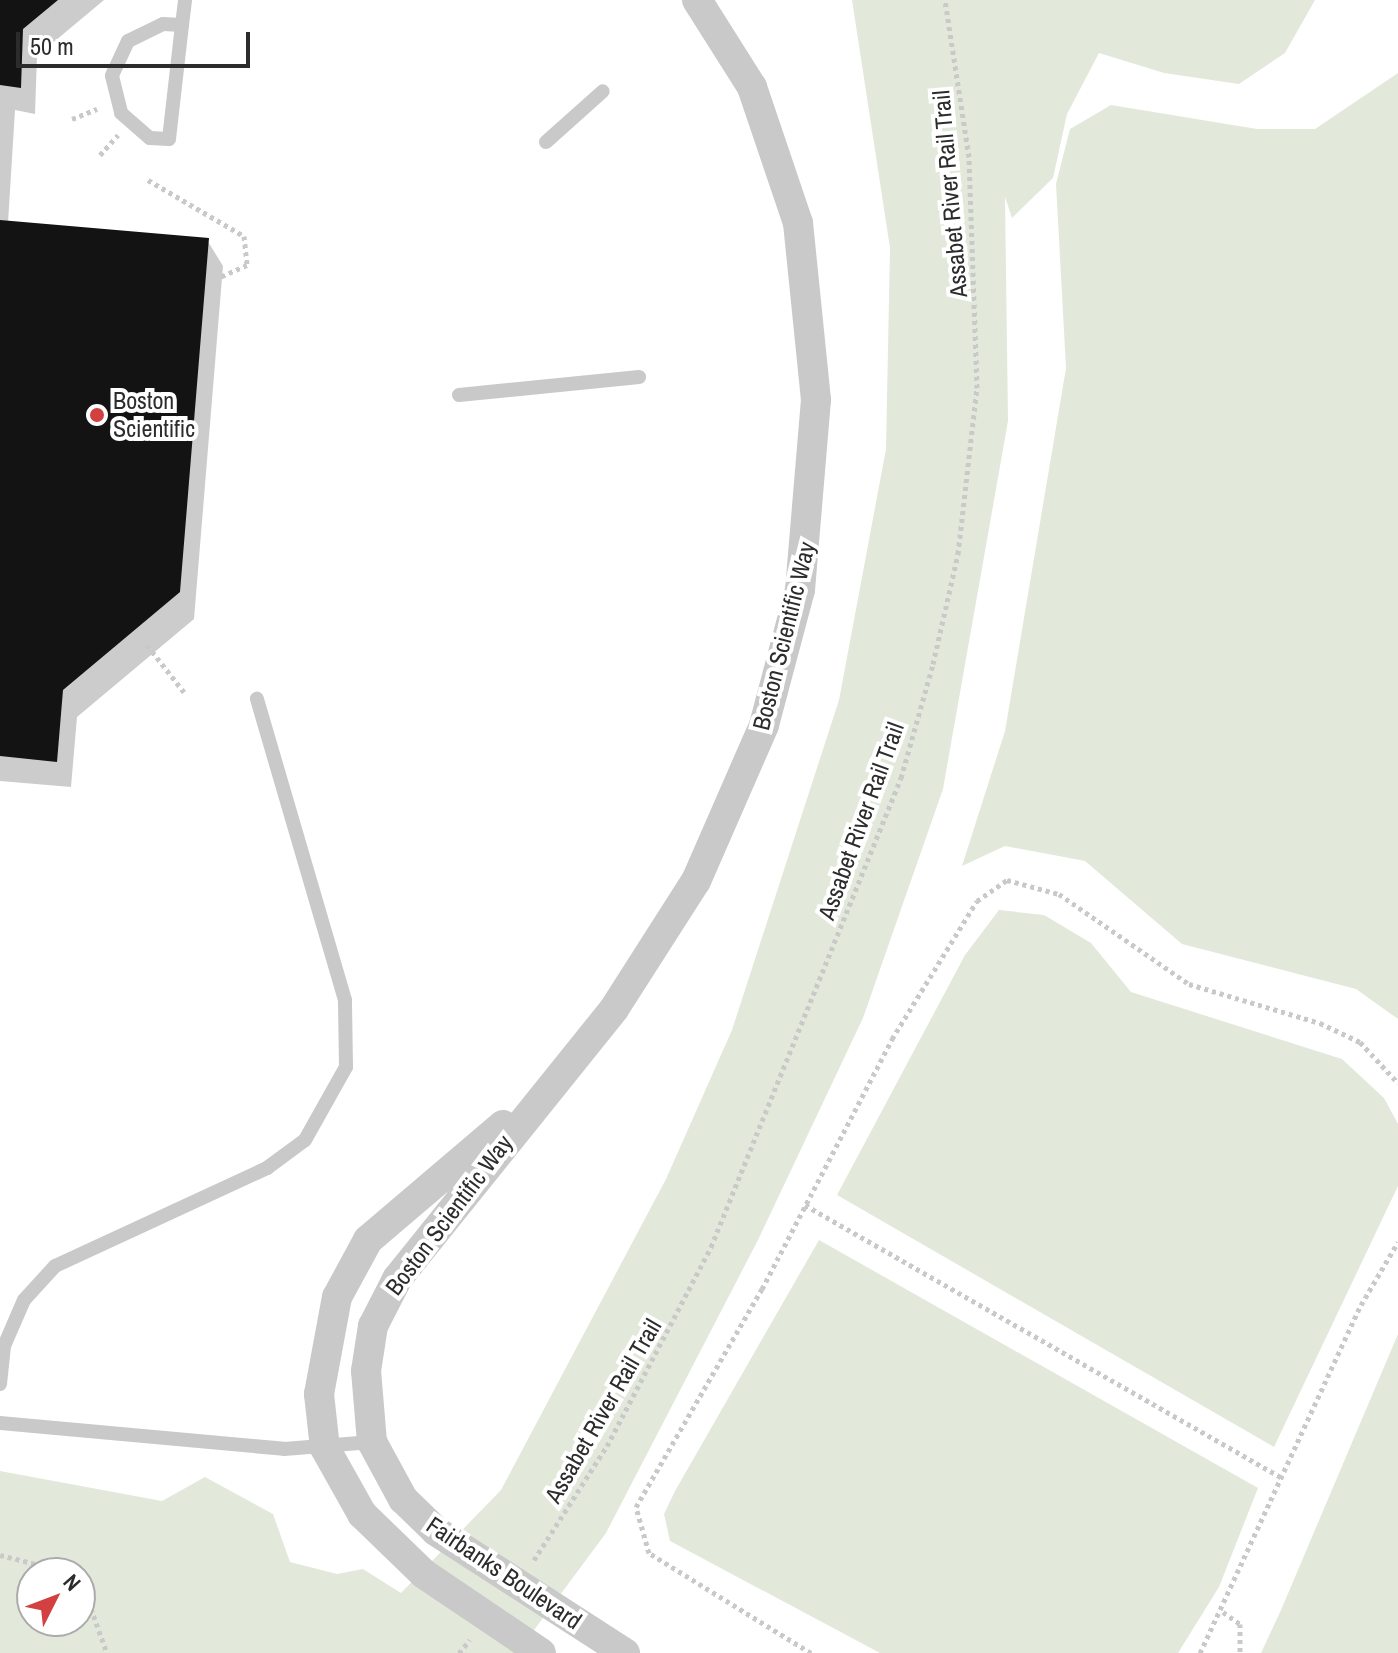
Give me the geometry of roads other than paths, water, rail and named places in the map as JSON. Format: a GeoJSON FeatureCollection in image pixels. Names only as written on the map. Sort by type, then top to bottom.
{"type":"FeatureCollection","features":[{"type":"Feature","properties":{"kind":"street","name":"Boston Scientific Way"},"geometry":{"type":"LineString","coordinates":[[372,1442],[366,1371],[382,1303],[644,967],[720,836],[764,725],[809,531],[816,400],[798,223],[752,87],[697,0]]}},
{"type":"Feature","properties":{"kind":"street","name":"Boston Scientific Way"},"geometry":{"type":"LineString","coordinates":[[325,1448],[319,1394],[328,1331],[368,1240],[545,1091]]}},
{"type":"Feature","properties":{"kind":"street","name":"Fairbanks Boulevard"},"geometry":{"type":"LineString","coordinates":[[372,1442],[389,1481],[427,1523],[625,1653]]}},
{"type":"Feature","properties":{"kind":"street","name":"Fairbanks Boulevard"},"geometry":{"type":"LineString","coordinates":[[325,1448],[347,1494],[384,1538],[541,1653]]}},
{"type":"Feature","properties":{"kind":"lane"},"geometry":{"type":"LineString","coordinates":[[182,25],[144,30],[118,57],[113,95],[129,123],[150,138],[169,139],[185,0]]}},
{"type":"Feature","properties":{"kind":"lane"},"geometry":{"type":"LineString","coordinates":[[546,142],[603,91]]}},
{"type":"Feature","properties":{"kind":"lane"},"geometry":{"type":"LineString","coordinates":[[459,395],[639,377]]}},
{"type":"Feature","properties":{"kind":"lane"},"geometry":{"type":"LineString","coordinates":[[0,1384],[4,1346],[24,1300],[55,1266],[267,1168],[305,1140],[346,1067],[345,1000],[257,699]]}},
{"type":"Feature","properties":{"kind":"lane"},"geometry":{"type":"LineString","coordinates":[[0,1423],[325,1448],[372,1442]]}},
{"type":"Feature","properties":{"kind":"place","name":"Boston Scientific"},"geometry":{"type":"Point","coordinates":[97,415]}}]}
